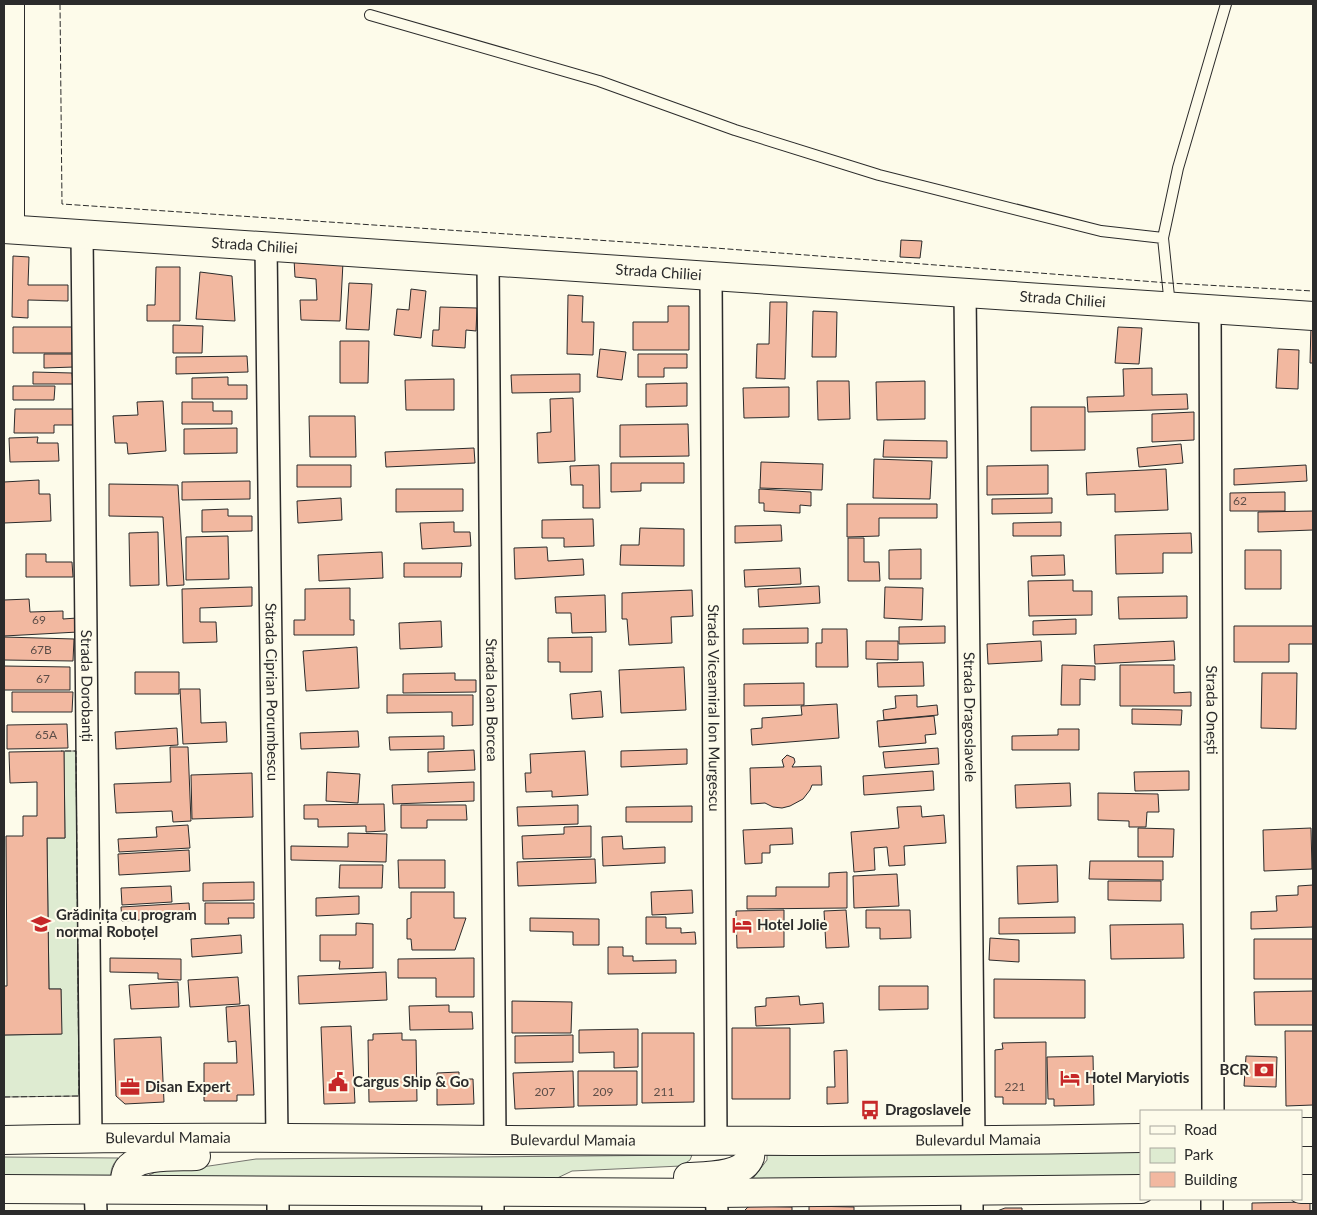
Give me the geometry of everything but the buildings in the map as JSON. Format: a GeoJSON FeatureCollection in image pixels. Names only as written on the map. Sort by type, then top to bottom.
{"type":"FeatureCollection","features":[{"type":"Feature","properties":{"kind":"main road"},"geometry":{"type":"LineString","coordinates":[[7,229],[10,4]]}},
{"type":"Feature","properties":{"kind":"main road","name":"Strada Chiliei"},"geometry":{"type":"LineString","coordinates":[[7,229],[1313,316]]}},
{"type":"Feature","properties":{"kind":"main road"},"geometry":{"type":"LineString","coordinates":[[125,1190],[126,1174],[130,1168],[142,1160],[221,1154],[255,1146],[277,1138]]}},
{"type":"Feature","properties":{"kind":"main road","name":"Bulevardul Mamaia"},"geometry":{"type":"LineString","coordinates":[[4,1145],[91,1139],[277,1138],[750,1142],[1140,1138]]}},
{"type":"Feature","properties":{"kind":"main road"},"geometry":{"type":"LineString","coordinates":[[554,1193],[572,1186],[602,1181],[725,1174],[744,1166],[750,1158],[750,1142]]}},
{"type":"Feature","properties":{"kind":"main road"},"geometry":{"type":"LineString","coordinates":[[4,1189],[95,1200],[125,1190],[278,1201],[493,1202],[554,1193],[716,1202],[972,1201],[1140,1189]]}},
{"type":"Feature","properties":{"kind":"street","name":"Strada Dorobanți"},"geometry":{"type":"LineString","coordinates":[[82,234],[91,1139]]}},
{"type":"Feature","properties":{"kind":"street","name":"Strada Ciprian Porumbescu"},"geometry":{"type":"LineString","coordinates":[[266,246],[277,1138]]}},
{"type":"Feature","properties":{"kind":"street","name":"Strada Ioan Borcea"},"geometry":{"type":"LineString","coordinates":[[488,261],[495,1140]]}},
{"type":"Feature","properties":{"kind":"street","name":"Strada Viceamiral Ion Murgescu"},"geometry":{"type":"LineString","coordinates":[[711,276],[716,1141]]}},
{"type":"Feature","properties":{"kind":"street","name":"Strada Dragoslavele"},"geometry":{"type":"LineString","coordinates":[[965,292],[974,1141]]}},
{"type":"Feature","properties":{"kind":"street","name":"Strada Onești"},"geometry":{"type":"LineString","coordinates":[[1210,309],[1213,1110]]}},
{"type":"Feature","properties":{"kind":"lane"},"geometry":{"type":"LineString","coordinates":[[1170,306],[1163,238],[1178,168],[1226,4]]}},
{"type":"Feature","properties":{"kind":"lane"},"geometry":{"type":"LineString","coordinates":[[370,14],[599,81],[735,130],[879,175],[1101,231],[1163,238]]}},
{"type":"Feature","properties":{"kind":"green space"},"geometry":{"type":"Polygon","coordinates":[[[64,751],[76,751],[79,1096],[4,1097],[4,1035],[61,1034],[61,989],[49,989],[47,838],[65,838],[64,751]]]}},
{"type":"Feature","properties":{"kind":"green space"},"geometry":{"type":"Polygon","coordinates":[[[1140,1152],[1140,1177],[751,1181],[767,1160],[767,1155],[1140,1152]]]}},
{"type":"Feature","properties":{"kind":"green space"},"geometry":{"type":"Polygon","coordinates":[[[692,1155],[690,1160],[681,1166],[572,1171],[551,1181],[149,1178],[149,1175],[158,1171],[256,1159],[692,1155]]]}},
{"type":"Feature","properties":{"kind":"green space"},"geometry":{"type":"Polygon","coordinates":[[[4,1157],[118,1158],[112,1167],[111,1178],[4,1178],[4,1157]]]}},
{"type":"Feature","properties":{"kind":"fence"},"geometry":{"type":"LineString","coordinates":[[60,4],[62,204],[715,248],[1169,283],[1313,291]]}},
{"type":"Feature","properties":{"kind":"fence"},"geometry":{"type":"LineString","coordinates":[[4,1097],[79,1096],[76,751],[61,751]]}},
{"type":"Feature","properties":{"kind":"place","name":"Grădinița cu program normal Roboțel"},"geometry":{"type":"Point","coordinates":[41,924]}},
{"type":"Feature","properties":{"kind":"place","name":"Hotel Jolie"},"geometry":{"type":"Point","coordinates":[742,925]}},
{"type":"Feature","properties":{"kind":"place","name":"BCR"},"geometry":{"type":"Point","coordinates":[1264,1070]}},
{"type":"Feature","properties":{"kind":"place","name":"Hotel Maryiotis"},"geometry":{"type":"Point","coordinates":[1070,1078]}},
{"type":"Feature","properties":{"kind":"place","name":"Cargus Ship & Go"},"geometry":{"type":"Point","coordinates":[338,1082]}},
{"type":"Feature","properties":{"kind":"place","name":"Disan Expert"},"geometry":{"type":"Point","coordinates":[130,1087]}},
{"type":"Feature","properties":{"kind":"place","name":"Dragoslavele"},"geometry":{"type":"Point","coordinates":[870,1110]}}]}
